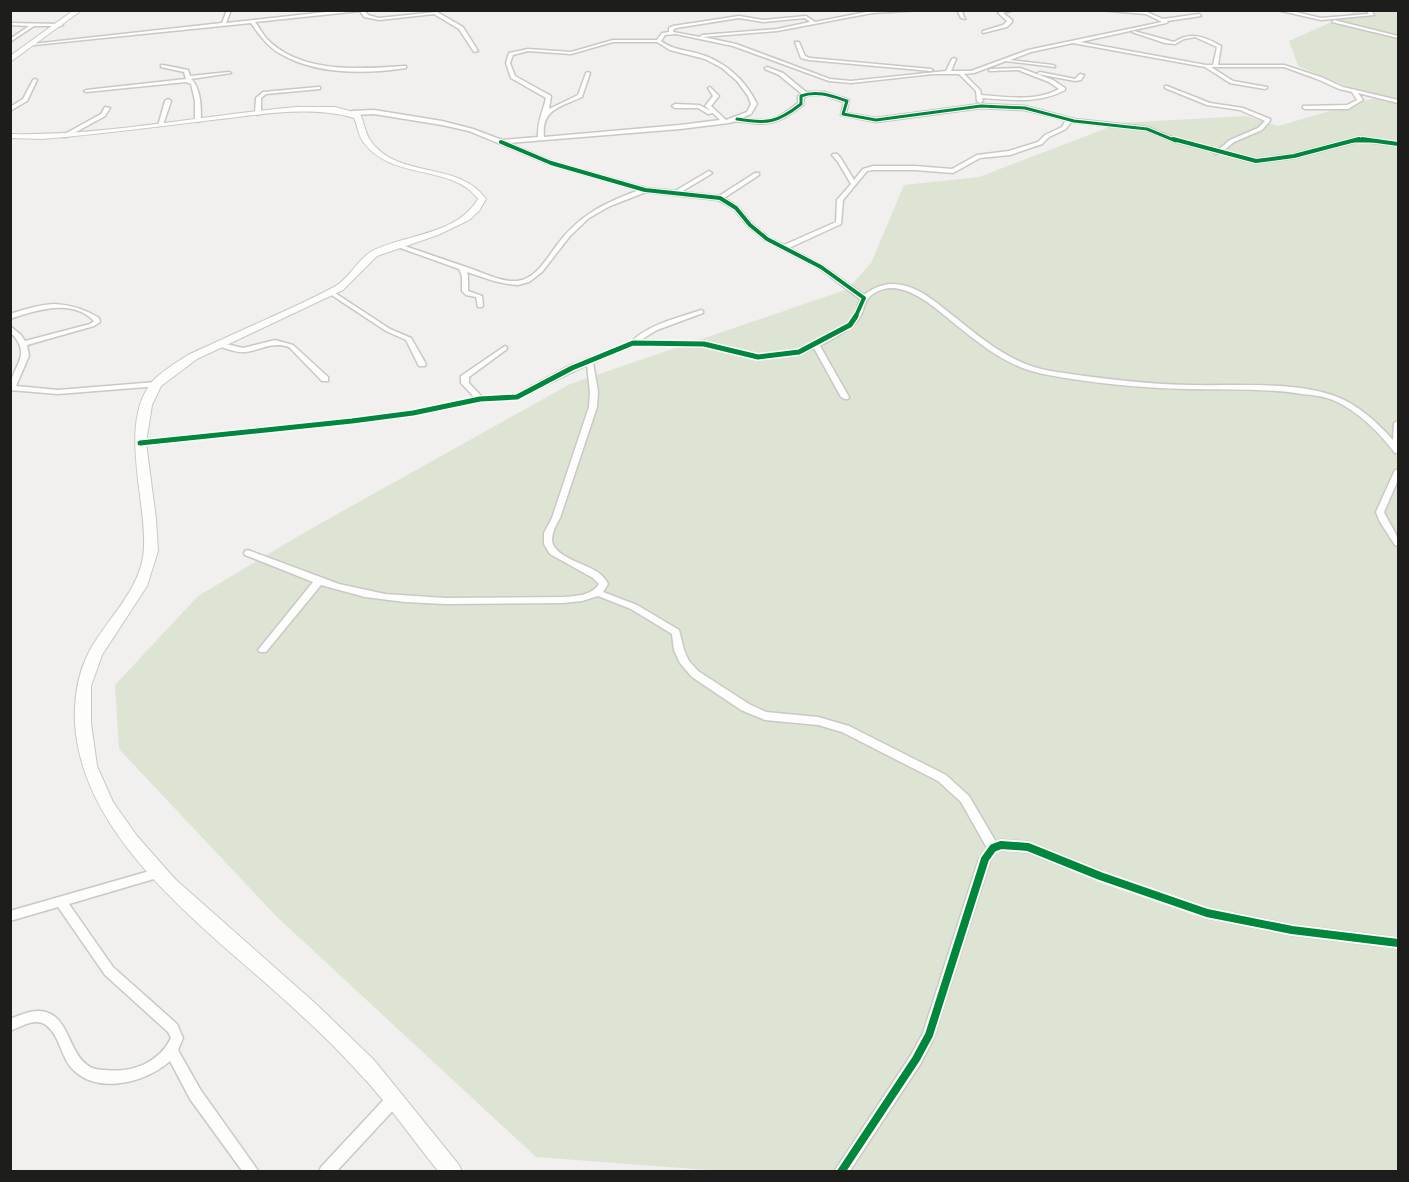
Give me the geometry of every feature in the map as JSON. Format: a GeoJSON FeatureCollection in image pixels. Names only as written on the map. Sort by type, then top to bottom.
{"type":"FeatureCollection","features":[{"type":"Feature","properties":{"kind":"main road"},"geometry":{"type":"LineString","coordinates":[[10,60],[61,25],[78,10]]}},
{"type":"Feature","properties":{"kind":"main road"},"geometry":{"type":"LineString","coordinates":[[11,47],[34,44]]}},
{"type":"Feature","properties":{"kind":"main road"},"geometry":{"type":"LineString","coordinates":[[10,136],[65,136],[258,113],[334,108],[352,112],[360,121],[365,141],[376,151],[409,168],[464,182],[474,187],[482,199],[480,205],[465,219],[374,254],[365,260],[351,280],[332,292],[218,344],[178,366],[156,384],[146,405],[140,443],[150,519],[151,551],[140,586],[95,654],[84,686],[82,723],[89,766],[107,806],[131,841],[160,873],[309,1010],[366,1067],[452,1172]]}},
{"type":"Feature","properties":{"kind":"street"},"geometry":{"type":"LineString","coordinates":[[224,23],[229,10]]}},
{"type":"Feature","properties":{"kind":"street"},"geometry":{"type":"LineString","coordinates":[[34,44],[361,10],[366,16],[379,19],[432,13],[461,28],[476,51]]}},
{"type":"Feature","properties":{"kind":"street"},"geometry":{"type":"LineString","coordinates":[[696,37],[717,33],[777,30],[867,13],[922,10]]}},
{"type":"Feature","properties":{"kind":"street"},"geometry":{"type":"LineString","coordinates":[[962,10],[960,12],[963,18]]}},
{"type":"Feature","properties":{"kind":"street"},"geometry":{"type":"LineString","coordinates":[[985,32],[1009,23],[1009,20],[1000,13],[992,10]]}},
{"type":"Feature","properties":{"kind":"street"},"geometry":{"type":"LineString","coordinates":[[1000,13],[1012,10]]}},
{"type":"Feature","properties":{"kind":"street"},"geometry":{"type":"LineString","coordinates":[[1100,10],[1147,13],[1164,20],[1199,15]]}},
{"type":"Feature","properties":{"kind":"street"},"geometry":{"type":"LineString","coordinates":[[1279,10],[1327,19],[1398,38]]}},
{"type":"Feature","properties":{"kind":"street"},"geometry":{"type":"LineString","coordinates":[[1327,19],[1372,15],[1368,10]]}},
{"type":"Feature","properties":{"kind":"street"},"geometry":{"type":"LineString","coordinates":[[671,33],[671,28],[675,27],[739,17],[762,21],[806,17],[814,23]]}},
{"type":"Feature","properties":{"kind":"street"},"geometry":{"type":"LineString","coordinates":[[974,71],[1025,52],[1161,24],[1166,22],[1164,20]]}},
{"type":"Feature","properties":{"kind":"street"},"geometry":{"type":"LineString","coordinates":[[252,21],[258,33],[290,58],[339,69],[371,70],[404,67]]}},
{"type":"Feature","properties":{"kind":"street"},"geometry":{"type":"LineString","coordinates":[[10,24],[61,25]]}},
{"type":"Feature","properties":{"kind":"street"},"geometry":{"type":"LineString","coordinates":[[10,41],[33,24]]}},
{"type":"Feature","properties":{"kind":"street"},"geometry":{"type":"LineString","coordinates":[[1127,31],[1175,43],[1183,38],[1195,36],[1218,47],[1215,67]]}},
{"type":"Feature","properties":{"kind":"street"},"geometry":{"type":"LineString","coordinates":[[658,41],[664,34],[671,33],[696,37],[742,48],[834,81],[851,82],[1013,68],[1075,80],[1081,79],[1082,75]]}},
{"type":"Feature","properties":{"kind":"street"},"geometry":{"type":"LineString","coordinates":[[541,138],[539,124],[545,113],[549,97],[513,77],[508,63],[511,54],[528,50],[571,52],[596,44],[622,40],[658,41],[666,47],[713,59],[738,81],[754,104],[749,113],[737,119]]}},
{"type":"Feature","properties":{"kind":"street"},"geometry":{"type":"LineString","coordinates":[[1071,41],[1206,66],[1284,66],[1354,92],[1398,101]]}},
{"type":"Feature","properties":{"kind":"street"},"geometry":{"type":"LineString","coordinates":[[797,43],[802,57],[808,59],[920,68],[939,73]]}},
{"type":"Feature","properties":{"kind":"street"},"geometry":{"type":"LineString","coordinates":[[948,72],[954,59]]}},
{"type":"Feature","properties":{"kind":"street"},"geometry":{"type":"LineString","coordinates":[[1005,60],[1053,66]]}},
{"type":"Feature","properties":{"kind":"street"},"geometry":{"type":"LineString","coordinates":[[163,66],[186,71],[188,79],[193,83],[198,101],[198,120]]}},
{"type":"Feature","properties":{"kind":"street"},"geometry":{"type":"LineString","coordinates":[[1206,66],[1232,82],[1265,88]]}},
{"type":"Feature","properties":{"kind":"street"},"geometry":{"type":"LineString","coordinates":[[766,68],[781,74],[805,94],[824,94],[844,100],[848,103],[843,114],[845,116],[876,120],[981,106],[1025,108],[1069,120],[1147,129],[1217,153],[1247,160],[1264,161],[1360,139],[1398,144]]}},
{"type":"Feature","properties":{"kind":"street"},"geometry":{"type":"LineString","coordinates":[[960,72],[978,91],[981,106]]}},
{"type":"Feature","properties":{"kind":"street"},"geometry":{"type":"LineString","coordinates":[[979,96],[1018,99],[1049,95],[1063,89],[1028,72]]}},
{"type":"Feature","properties":{"kind":"street"},"geometry":{"type":"LineString","coordinates":[[86,91],[229,73]]}},
{"type":"Feature","properties":{"kind":"street"},"geometry":{"type":"LineString","coordinates":[[545,113],[580,96],[588,73]]}},
{"type":"Feature","properties":{"kind":"street"},"geometry":{"type":"LineString","coordinates":[[10,110],[25,100],[35,80]]}},
{"type":"Feature","properties":{"kind":"street"},"geometry":{"type":"LineString","coordinates":[[1167,87],[1209,104],[1245,111],[1269,120],[1260,129],[1232,141],[1217,153]]}},
{"type":"Feature","properties":{"kind":"street"},"geometry":{"type":"LineString","coordinates":[[258,113],[259,98],[265,93],[318,88]]}},
{"type":"Feature","properties":{"kind":"street"},"geometry":{"type":"LineString","coordinates":[[710,88],[716,96],[708,106],[724,121]]}},
{"type":"Feature","properties":{"kind":"street"},"geometry":{"type":"LineString","coordinates":[[1305,107],[1352,106],[1360,100],[1354,92]]}},
{"type":"Feature","properties":{"kind":"street"},"geometry":{"type":"LineString","coordinates":[[501,142],[680,127],[737,119],[766,123],[779,121],[801,104],[801,96],[805,94]]}},
{"type":"Feature","properties":{"kind":"street"},"geometry":{"type":"LineString","coordinates":[[160,125],[168,101]]}},
{"type":"Feature","properties":{"kind":"street"},"geometry":{"type":"LineString","coordinates":[[675,106],[699,107],[717,115]]}},
{"type":"Feature","properties":{"kind":"street"},"geometry":{"type":"LineString","coordinates":[[65,136],[103,115],[107,108]]}},
{"type":"Feature","properties":{"kind":"street"},"geometry":{"type":"LineString","coordinates":[[352,112],[374,112],[442,123],[471,130],[551,163],[645,190],[720,198],[736,208],[758,232],[821,267],[864,298]]}},
{"type":"Feature","properties":{"kind":"street"},"geometry":{"type":"LineString","coordinates":[[785,247],[839,223],[840,200],[865,170],[873,168],[958,170],[979,156],[1010,153],[1040,143],[1047,136],[1064,128],[1069,120]]}},
{"type":"Feature","properties":{"kind":"street"},"geometry":{"type":"LineString","coordinates":[[835,155],[843,161],[845,172],[854,184]]}},
{"type":"Feature","properties":{"kind":"street"},"geometry":{"type":"LineString","coordinates":[[676,194],[709,172]]}},
{"type":"Feature","properties":{"kind":"street"},"geometry":{"type":"LineString","coordinates":[[720,198],[757,174]]}},
{"type":"Feature","properties":{"kind":"street"},"geometry":{"type":"LineString","coordinates":[[397,244],[510,284],[523,283],[542,270],[558,246],[588,216],[612,202],[645,190]]}},
{"type":"Feature","properties":{"kind":"street"},"geometry":{"type":"LineString","coordinates":[[462,268],[465,276],[465,291],[468,294],[479,296],[480,306]]}},
{"type":"Feature","properties":{"kind":"street"},"geometry":{"type":"LineString","coordinates":[[633,343],[704,344],[758,357],[799,352],[850,325],[859,313],[864,298],[873,288],[887,285],[901,287],[922,296],[964,328],[1030,369],[1131,382],[1188,387],[1269,387],[1328,396],[1357,411],[1397,449]]}},
{"type":"Feature","properties":{"kind":"street"},"geometry":{"type":"LineString","coordinates":[[332,292],[388,330],[409,339],[422,364]]}},
{"type":"Feature","properties":{"kind":"street"},"geometry":{"type":"LineString","coordinates":[[10,317],[33,308],[50,306],[81,309],[97,319],[97,322],[92,325],[26,344]]}},
{"type":"Feature","properties":{"kind":"street"},"geometry":{"type":"LineString","coordinates":[[140,443],[414,413],[480,399],[524,395],[558,375],[633,343],[647,331],[701,312]]}},
{"type":"Feature","properties":{"kind":"street"},"geometry":{"type":"LineString","coordinates":[[10,328],[26,344],[26,353],[11,388],[58,392],[156,384]]}},
{"type":"Feature","properties":{"kind":"street"},"geometry":{"type":"LineString","coordinates":[[218,344],[243,350],[275,342],[283,343],[291,346],[325,379]]}},
{"type":"Feature","properties":{"kind":"street"},"geometry":{"type":"LineString","coordinates":[[816,345],[845,397]]}},
{"type":"Feature","properties":{"kind":"street"},"geometry":{"type":"LineString","coordinates":[[480,399],[465,383],[465,376],[505,348]]}},
{"type":"Feature","properties":{"kind":"street"},"geometry":{"type":"LineString","coordinates":[[590,362],[594,392],[593,407],[560,507],[550,525],[547,542],[552,551],[565,560],[600,577],[604,584],[598,593]]}},
{"type":"Feature","properties":{"kind":"street"},"geometry":{"type":"LineString","coordinates":[[1397,449],[1398,423]]}},
{"type":"Feature","properties":{"kind":"street"},"geometry":{"type":"LineString","coordinates":[[1398,472],[1380,512],[1398,543]]}},
{"type":"Feature","properties":{"kind":"street"},"geometry":{"type":"LineString","coordinates":[[248,553],[362,594],[423,600],[576,598],[598,593],[634,607],[676,632],[679,650],[685,663],[695,674],[745,707],[765,716],[818,721],[844,729],[942,778],[965,799],[993,848]]}},
{"type":"Feature","properties":{"kind":"street"},"geometry":{"type":"LineString","coordinates":[[263,651],[320,580]]}},
{"type":"Feature","properties":{"kind":"street"},"geometry":{"type":"LineString","coordinates":[[841,1172],[916,1059],[929,1035],[985,859],[993,848],[1001,844],[1028,847],[1108,879],[1207,913],[1292,930],[1398,943]]}},
{"type":"Feature","properties":{"kind":"street"},"geometry":{"type":"LineString","coordinates":[[10,916],[160,873]]}},
{"type":"Feature","properties":{"kind":"street"},"geometry":{"type":"LineString","coordinates":[[10,1025],[31,1016],[41,1016],[54,1025],[73,1059],[83,1070],[97,1076],[126,1077],[145,1071],[161,1063],[172,1051],[177,1038],[173,1028],[109,972],[61,902]]}},
{"type":"Feature","properties":{"kind":"street"},"geometry":{"type":"LineString","coordinates":[[172,1051],[195,1094],[252,1172]]}},
{"type":"Feature","properties":{"kind":"street"},"geometry":{"type":"LineString","coordinates":[[326,1172],[394,1100]]}},
{"type":"Feature","properties":{"kind":"green space"},"geometry":{"type":"Polygon","coordinates":[[[1356,11],[1398,11],[1398,1171],[734,1172],[536,1157],[276,916],[119,749],[115,685],[198,596],[307,531],[570,384],[848,289],[871,263],[904,185],[979,177],[1120,123],[1246,116],[1278,126],[1375,98],[1298,66],[1289,41],[1356,11]]]}},
{"type":"Feature","properties":{"kind":"cycle path"},"geometry":{"type":"LineString","coordinates":[[737,119],[758,122],[778,120],[801,104],[801,96],[809,93],[824,94],[847,101],[843,114],[876,120],[981,106],[1025,108],[1074,121],[1147,129],[1177,141],[1256,161],[1294,156],[1360,139],[1398,144]]}},
{"type":"Feature","properties":{"kind":"cycle path"},"geometry":{"type":"LineString","coordinates":[[140,443],[352,421],[413,413],[480,399],[517,397],[572,368],[633,343],[704,344],[758,357],[799,352],[850,325],[859,313],[864,298],[821,267],[767,239],[750,225],[736,208],[720,198],[645,190],[551,163],[501,142]]}},
{"type":"Feature","properties":{"kind":"cycle path"},"geometry":{"type":"LineString","coordinates":[[841,1172],[916,1059],[929,1035],[985,859],[993,848],[1001,845],[1028,847],[1100,876],[1207,913],[1292,930],[1398,943]]}}]}
